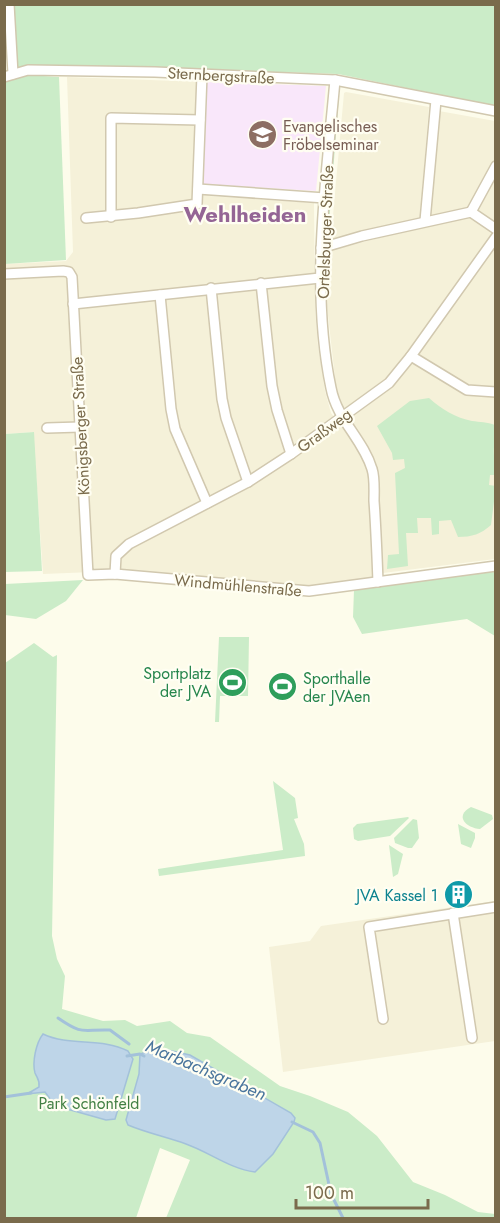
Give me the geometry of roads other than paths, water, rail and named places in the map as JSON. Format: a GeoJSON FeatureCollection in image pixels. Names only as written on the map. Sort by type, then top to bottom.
{"type":"FeatureCollection","features":[{"type":"Feature","properties":{"kind":"street"},"geometry":{"type":"LineString","coordinates":[[9,4],[9,75]]}},
{"type":"Feature","properties":{"kind":"street","name":"Sternbergstraße"},"geometry":{"type":"LineString","coordinates":[[9,75],[35,70],[335,80],[495,111]]}},
{"type":"Feature","properties":{"kind":"street"},"geometry":{"type":"LineString","coordinates":[[86,218],[111,217],[197,204],[202,75]]}},
{"type":"Feature","properties":{"kind":"street","name":"Ortelsburger Straße"},"geometry":{"type":"LineString","coordinates":[[335,80],[320,278],[330,387],[336,408],[362,448],[372,470],[378,582]]}},
{"type":"Feature","properties":{"kind":"street"},"geometry":{"type":"LineString","coordinates":[[425,221],[436,100]]}},
{"type":"Feature","properties":{"kind":"street"},"geometry":{"type":"LineString","coordinates":[[111,217],[111,118],[200,120]]}},
{"type":"Feature","properties":{"kind":"street"},"geometry":{"type":"LineString","coordinates":[[471,212],[495,166]]}},
{"type":"Feature","properties":{"kind":"street"},"geometry":{"type":"LineString","coordinates":[[198,189],[325,198]]}},
{"type":"Feature","properties":{"kind":"street"},"geometry":{"type":"LineString","coordinates":[[321,248],[425,221],[471,212],[495,229]]}},
{"type":"Feature","properties":{"kind":"street","name":"Graßweg"},"geometry":{"type":"LineString","coordinates":[[115,574],[116,556],[129,544],[248,482],[389,383],[411,356],[495,237]]}},
{"type":"Feature","properties":{"kind":"street","name":"Königsberger Straße"},"geometry":{"type":"LineString","coordinates":[[4,274],[63,271],[69,272],[72,277],[88,575]]}},
{"type":"Feature","properties":{"kind":"street"},"geometry":{"type":"LineString","coordinates":[[74,304],[320,278]]}},
{"type":"Feature","properties":{"kind":"street"},"geometry":{"type":"LineString","coordinates":[[261,283],[272,386],[291,454]]}},
{"type":"Feature","properties":{"kind":"street"},"geometry":{"type":"LineString","coordinates":[[211,288],[222,399],[248,482]]}},
{"type":"Feature","properties":{"kind":"street"},"geometry":{"type":"LineString","coordinates":[[160,296],[175,429],[207,503]]}},
{"type":"Feature","properties":{"kind":"street"},"geometry":{"type":"LineString","coordinates":[[411,356],[467,390],[495,392]]}},
{"type":"Feature","properties":{"kind":"street"},"geometry":{"type":"LineString","coordinates":[[47,428],[80,427]]}},
{"type":"Feature","properties":{"kind":"street","name":"Windmühlenstraße"},"geometry":{"type":"LineString","coordinates":[[88,575],[115,574],[309,591],[495,566]]}},
{"type":"Feature","properties":{"kind":"street"},"geometry":{"type":"LineString","coordinates":[[383,1019],[369,927],[495,907]]}},
{"type":"Feature","properties":{"kind":"street"},"geometry":{"type":"LineString","coordinates":[[453,914],[472,1038]]}},
{"type":"Feature","properties":{"kind":"water"},"geometry":{"type":"Polygon","coordinates":[[[43,1034],[64,1040],[107,1044],[128,1051],[133,1059],[115,1119],[106,1120],[60,1107],[54,1104],[45,1092],[27,1094],[39,1087],[34,1069],[34,1058],[38,1042],[43,1034]]]}},
{"type":"Feature","properties":{"kind":"water"},"geometry":{"type":"Polygon","coordinates":[[[158,1048],[190,1055],[291,1113],[295,1118],[273,1154],[255,1172],[228,1164],[195,1147],[128,1125],[126,1120],[139,1074],[140,1054],[158,1048]]]}},
{"type":"Feature","properties":{"kind":"waterway"},"geometry":{"type":"LineString","coordinates":[[58,1018],[78,1029],[110,1030],[129,1044]]}},
{"type":"Feature","properties":{"kind":"waterway","name":"Marbachsgraben"},"geometry":{"type":"LineString","coordinates":[[127,1056],[140,1054],[144,1056]]}},
{"type":"Feature","properties":{"kind":"waterway","name":"Marbachsgraben"},"geometry":{"type":"LineString","coordinates":[[4,1097],[31,1093]]}},
{"type":"Feature","properties":{"kind":"waterway"},"geometry":{"type":"LineString","coordinates":[[292,1122],[313,1132],[320,1143],[331,1194],[343,1218]]}},
{"type":"Feature","properties":{"kind":"place","name":"Evangelisches Fröbelseminar"},"geometry":{"type":"Point","coordinates":[262,135]}},
{"type":"Feature","properties":{"kind":"place","name":"Sportplatz der JVA"},"geometry":{"type":"Point","coordinates":[232,682]}},
{"type":"Feature","properties":{"kind":"place","name":"Sporthalle der JVAen"},"geometry":{"type":"Point","coordinates":[282,687]}},
{"type":"Feature","properties":{"kind":"place","name":"JVA Kassel 1"},"geometry":{"type":"Point","coordinates":[459,895]}},
{"type":"Feature","properties":{"kind":"district","name":"Wehlheiden"},"geometry":{"type":"Point","coordinates":[245,214]}},
{"type":"Feature","properties":{"kind":"park label","name":"Park Schönfeld"},"geometry":{"type":"Point","coordinates":[89,1103]}}]}
